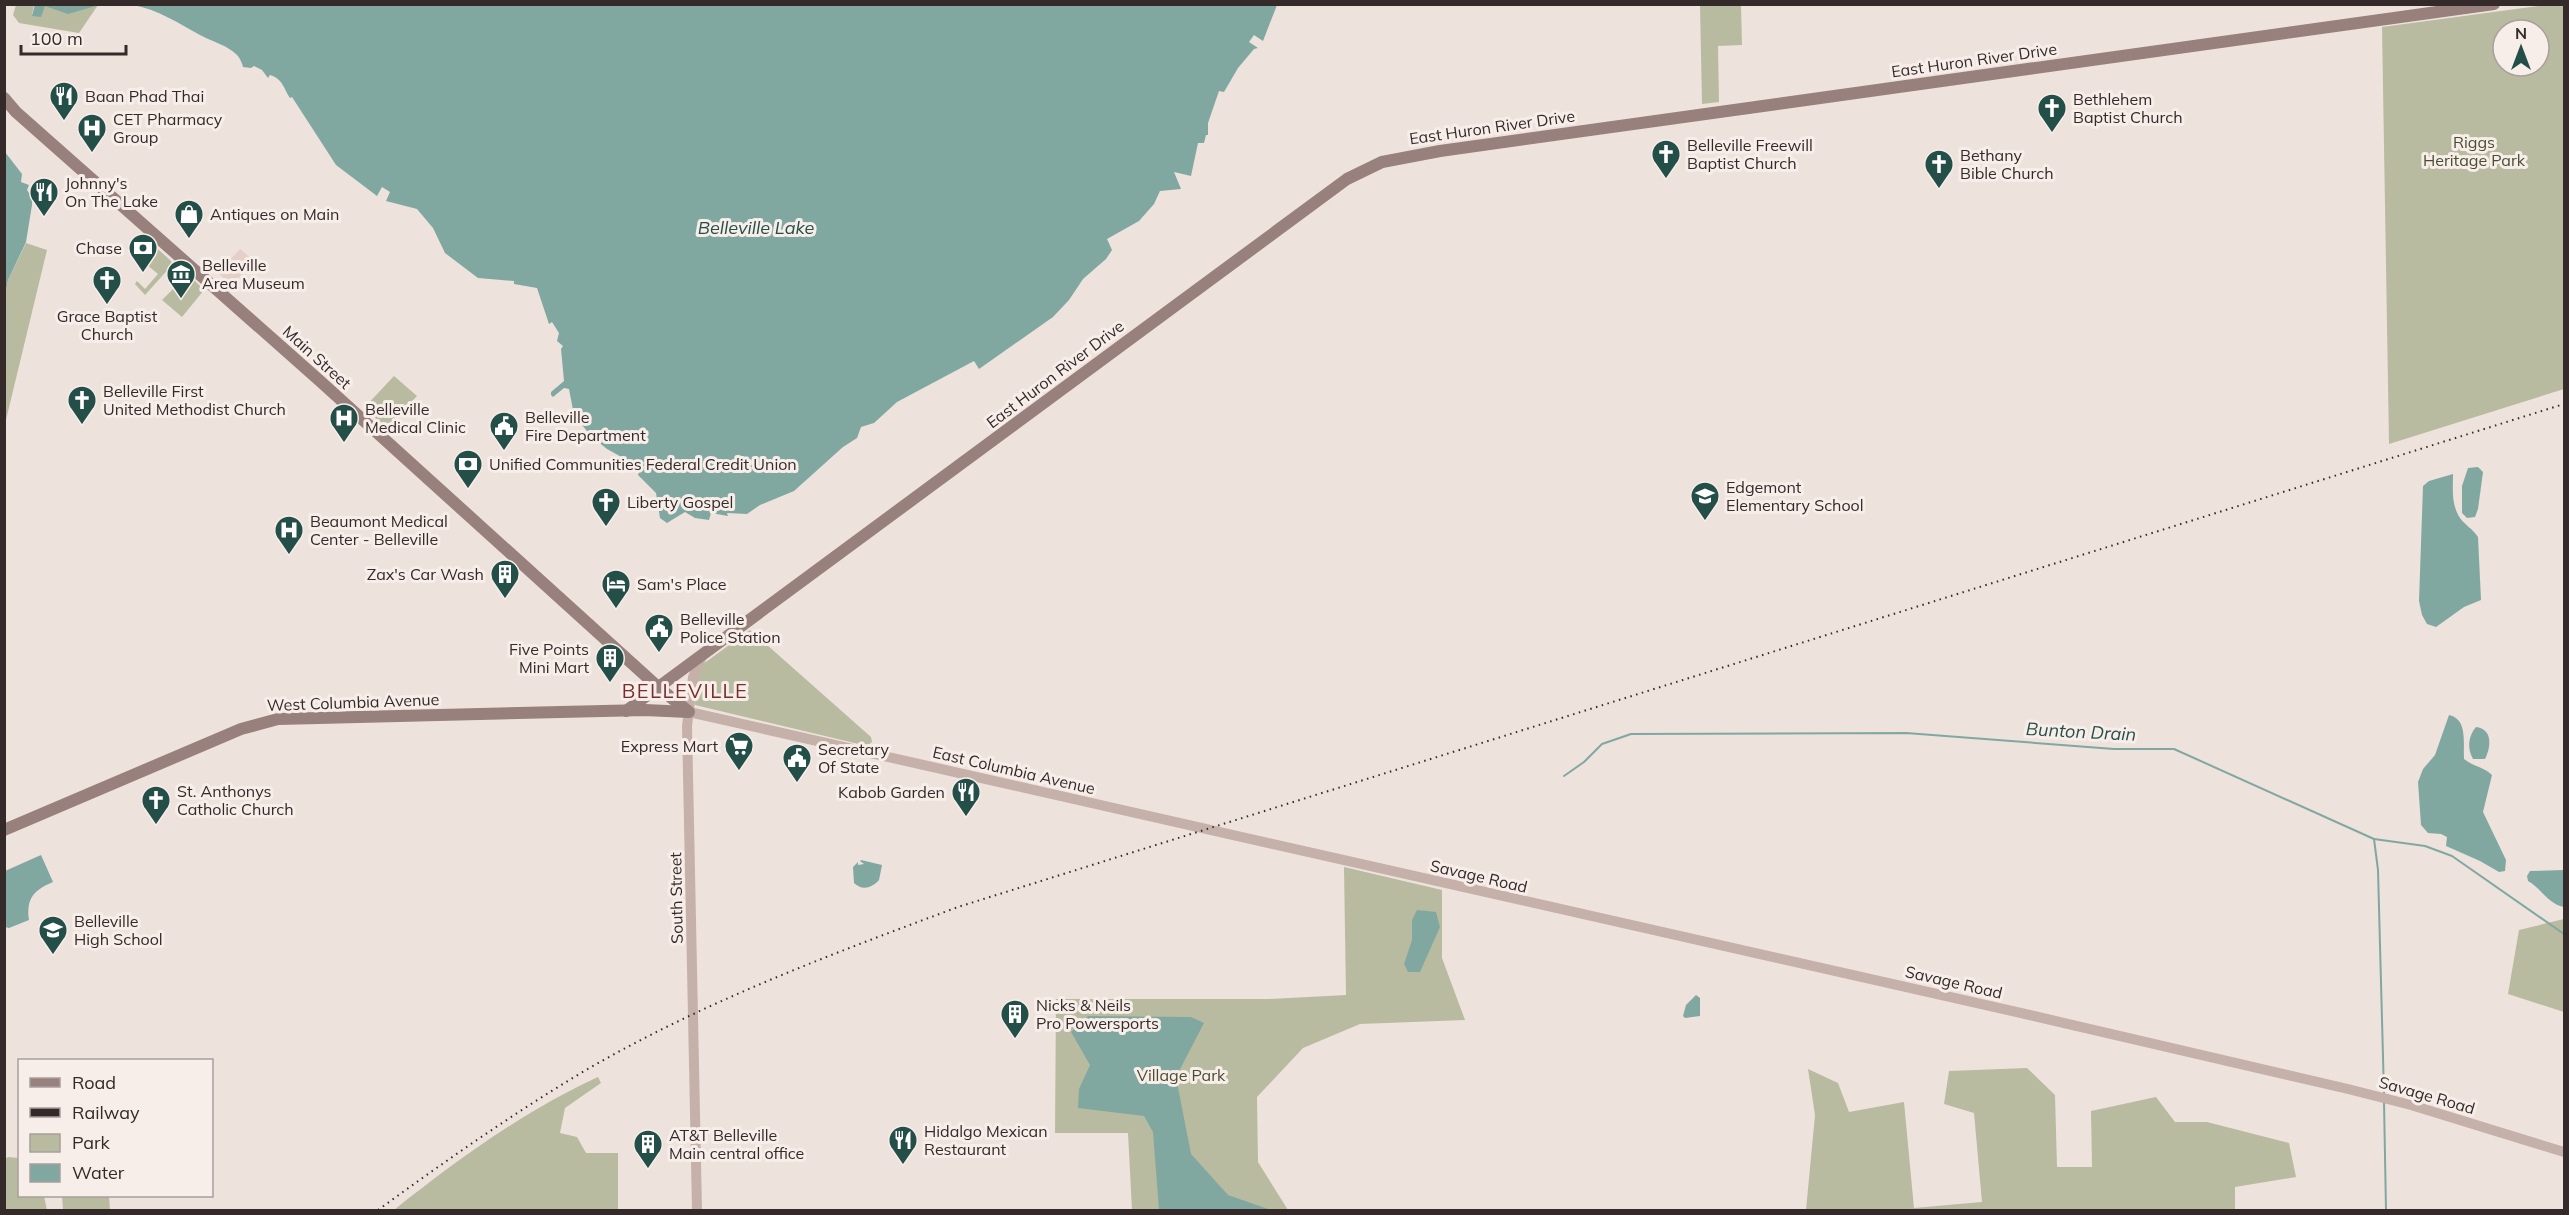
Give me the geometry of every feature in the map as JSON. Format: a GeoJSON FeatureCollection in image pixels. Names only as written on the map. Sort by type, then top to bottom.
{"type":"FeatureCollection","features":[{"type":"Feature","properties":{"kind":"main road","name":"East Huron River Drive"},"geometry":{"type":"LineString","coordinates":[[626,711],[1342,182],[1382,162],[1462,148],[2494,4]]}},
{"type":"Feature","properties":{"kind":"main road","name":"Main Street"},"geometry":{"type":"LineString","coordinates":[[4,98],[16,112],[528,567],[658,687],[689,712]]}},
{"type":"Feature","properties":{"kind":"main road","name":"West Columbia Avenue"},"geometry":{"type":"LineString","coordinates":[[4,830],[261,722],[302,718],[626,711],[689,712]]}},
{"type":"Feature","properties":{"kind":"street","name":"South Street"},"geometry":{"type":"LineString","coordinates":[[697,1210],[687,726],[693,677],[703,653]]}},
{"type":"Feature","properties":{"kind":"street","name":"East Columbia Avenue"},"geometry":{"type":"LineString","coordinates":[[689,712],[1332,858]]}},
{"type":"Feature","properties":{"kind":"street","name":"Savage Road"},"geometry":{"type":"LineString","coordinates":[[1332,858],[2348,1089],[2411,1105],[2565,1152]]}},
{"type":"Feature","properties":{"kind":"green space"},"geometry":{"type":"Polygon","coordinates":[[[16,5],[34,5],[32,15],[45,6],[98,5],[79,33],[19,23],[13,15],[16,5]]]}},
{"type":"Feature","properties":{"kind":"green space"},"geometry":{"type":"Polygon","coordinates":[[[1700,5],[1741,5],[1742,45],[1718,46],[1719,102],[1702,104],[1700,5]]]}},
{"type":"Feature","properties":{"kind":"green space","name":"Riggs Heritage Park"},"geometry":{"type":"Polygon","coordinates":[[[2545,5],[2564,5],[2564,389],[2389,444],[2382,27],[2545,5]]]}},
{"type":"Feature","properties":{"kind":"green space"},"geometry":{"type":"Polygon","coordinates":[[[149,241],[171,261],[172,265],[145,295],[135,284],[137,281],[145,289],[158,274],[135,255],[149,241]]]}},
{"type":"Feature","properties":{"kind":"green space"},"geometry":{"type":"Polygon","coordinates":[[[26,243],[47,250],[5,424],[5,296],[8,280],[26,243]]]}},
{"type":"Feature","properties":{"kind":"green space"},"geometry":{"type":"Polygon","coordinates":[[[188,274],[204,290],[182,317],[162,300],[188,274]]]}},
{"type":"Feature","properties":{"kind":"green space"},"geometry":{"type":"Polygon","coordinates":[[[394,376],[417,396],[387,428],[364,408],[394,376]]]}},
{"type":"Feature","properties":{"kind":"green space"},"geometry":{"type":"Polygon","coordinates":[[[750,630],[871,737],[872,742],[867,746],[695,705],[696,677],[703,664],[750,630]]]}},
{"type":"Feature","properties":{"kind":"green space","name":"Village Park"},"geometry":{"type":"Polygon","coordinates":[[[1344,867],[1442,890],[1442,958],[1465,1020],[1360,1024],[1303,1048],[1257,1097],[1258,1162],[1288,1210],[1132,1210],[1128,1133],[1055,1133],[1056,999],[1268,999],[1346,995],[1344,867]]]}},
{"type":"Feature","properties":{"kind":"green space"},"geometry":{"type":"Polygon","coordinates":[[[2564,919],[2564,1012],[2508,994],[2519,930],[2564,919]]]}},
{"type":"Feature","properties":{"kind":"green space"},"geometry":{"type":"Polygon","coordinates":[[[2027,1068],[2055,1095],[2057,1167],[2092,1167],[2091,1111],[2156,1097],[2175,1122],[2207,1122],[2289,1143],[2296,1177],[2235,1187],[2235,1210],[1806,1210],[1815,1115],[1808,1069],[1838,1083],[1849,1112],[1904,1102],[1914,1208],[1982,1202],[1974,1113],[1944,1104],[1949,1071],[2027,1068]]]}},
{"type":"Feature","properties":{"kind":"green space"},"geometry":{"type":"Polygon","coordinates":[[[598,1077],[601,1083],[565,1108],[560,1133],[577,1137],[586,1153],[618,1153],[618,1209],[394,1210],[442,1173],[518,1121],[598,1077]]]}},
{"type":"Feature","properties":{"kind":"green space"},"geometry":{"type":"Polygon","coordinates":[[[18,1158],[18,1197],[44,1197],[47,1210],[5,1210],[5,1159],[18,1158]]]}},
{"type":"Feature","properties":{"kind":"green space"},"geometry":{"type":"Polygon","coordinates":[[[62,1197],[109,1197],[110,1210],[63,1210],[62,1197]]]}},
{"type":"Feature","properties":{"kind":"shaded area"},"geometry":{"type":"Polygon","coordinates":[[[240,249],[254,261],[232,285],[218,273],[240,249]]]}},
{"type":"Feature","properties":{"kind":"water"},"geometry":{"type":"Polygon","coordinates":[[[35,4],[99,5],[68,14],[45,6],[41,17],[32,16],[35,4]]]}},
{"type":"Feature","properties":{"kind":"water","name":"Belleville Lake"},"geometry":{"type":"Polygon","coordinates":[[[133,5],[1277,5],[1263,41],[1254,35],[1249,42],[1258,48],[1254,49],[1238,68],[1224,92],[1219,91],[1208,123],[1208,135],[1204,143],[1198,143],[1191,176],[1174,172],[1181,189],[1160,191],[1154,204],[1139,221],[1107,239],[1112,250],[1106,259],[1083,279],[1069,300],[1053,317],[979,369],[974,361],[897,402],[874,423],[861,427],[857,438],[843,447],[794,491],[760,505],[747,514],[727,513],[728,516],[711,513],[709,520],[695,518],[685,512],[667,523],[660,518],[656,493],[638,475],[639,472],[627,460],[607,449],[591,436],[574,415],[569,389],[564,388],[553,397],[551,395],[551,392],[564,381],[561,349],[563,346],[557,341],[559,333],[552,322],[549,324],[537,288],[514,284],[514,281],[478,278],[445,253],[433,228],[417,209],[386,201],[390,192],[382,187],[377,196],[336,165],[278,79],[270,75],[268,78],[262,70],[254,66],[243,67],[238,56],[229,49],[160,14],[133,5]]]}},
{"type":"Feature","properties":{"kind":"water"},"geometry":{"type":"Polygon","coordinates":[[[5,152],[22,174],[21,182],[29,185],[27,190],[32,197],[32,205],[26,242],[8,280],[5,296],[5,152]]]}},
{"type":"Feature","properties":{"kind":"water"},"geometry":{"type":"Polygon","coordinates":[[[2478,467],[2483,472],[2478,509],[2475,517],[2467,518],[2462,513],[2462,486],[2468,468],[2478,467]]]}},
{"type":"Feature","properties":{"kind":"water"},"geometry":{"type":"Polygon","coordinates":[[[2453,474],[2453,497],[2457,513],[2478,537],[2481,600],[2464,607],[2436,627],[2427,624],[2419,601],[2423,486],[2429,481],[2453,474]]]}},
{"type":"Feature","properties":{"kind":"water"},"geometry":{"type":"Polygon","coordinates":[[[2449,715],[2455,717],[2462,726],[2464,759],[2492,775],[2483,812],[2506,860],[2505,871],[2499,872],[2446,846],[2447,837],[2428,833],[2421,825],[2418,782],[2423,769],[2435,755],[2449,715]]]}},
{"type":"Feature","properties":{"kind":"water"},"geometry":{"type":"Polygon","coordinates":[[[2476,727],[2482,728],[2488,735],[2489,749],[2485,759],[2473,759],[2470,751],[2470,738],[2476,727]]]}},
{"type":"Feature","properties":{"kind":"water"},"geometry":{"type":"Polygon","coordinates":[[[41,855],[53,882],[41,888],[30,900],[29,920],[9,928],[5,927],[5,871],[41,855]]]}},
{"type":"Feature","properties":{"kind":"water"},"geometry":{"type":"Polygon","coordinates":[[[861,860],[882,865],[879,880],[867,888],[854,883],[853,867],[858,862],[858,865],[864,864],[861,860]]]}},
{"type":"Feature","properties":{"kind":"water"},"geometry":{"type":"Polygon","coordinates":[[[2564,870],[2564,907],[2553,902],[2528,881],[2527,876],[2530,871],[2564,870]]]}},
{"type":"Feature","properties":{"kind":"water"},"geometry":{"type":"Polygon","coordinates":[[[1417,910],[1436,912],[1440,927],[1420,972],[1408,972],[1404,964],[1412,940],[1412,920],[1417,910]]]}},
{"type":"Feature","properties":{"kind":"water"},"geometry":{"type":"Polygon","coordinates":[[[1696,995],[1700,998],[1700,1016],[1685,1018],[1683,1016],[1686,1005],[1696,995]]]}},
{"type":"Feature","properties":{"kind":"water"},"geometry":{"type":"Polygon","coordinates":[[[1088,1016],[1191,1017],[1204,1023],[1176,1077],[1191,1154],[1228,1195],[1271,1210],[1159,1210],[1153,1132],[1144,1116],[1078,1108],[1079,1089],[1090,1065],[1071,1032],[1088,1016]]]}},
{"type":"Feature","properties":{"kind":"waterway","name":"Bunton Drain"},"geometry":{"type":"LineString","coordinates":[[1564,776],[1584,762],[1602,744],[1631,734],[1906,733],[2114,749],[2174,749],[2374,839],[2425,846],[2452,856],[2564,934]]}},
{"type":"Feature","properties":{"kind":"waterway"},"geometry":{"type":"LineString","coordinates":[[2374,839],[2378,870],[2384,1094]]}},
{"type":"Feature","properties":{"kind":"waterway"},"geometry":{"type":"LineString","coordinates":[[2384,1102],[2386,1210]]}},
{"type":"Feature","properties":{"kind":"railway"},"geometry":{"type":"LineString","coordinates":[[378,1210],[529,1105],[626,1048],[672,1024],[766,982],[958,907],[2564,404]]}},
{"type":"Feature","properties":{"kind":"place","name":"Baan Phad Thai"},"geometry":{"type":"Point","coordinates":[64,122]}},
{"type":"Feature","properties":{"kind":"place","name":"Bethlehem Baptist Church"},"geometry":{"type":"Point","coordinates":[2052,134]}},
{"type":"Feature","properties":{"kind":"place","name":"CET Pharmacy Group"},"geometry":{"type":"Point","coordinates":[92,154]}},
{"type":"Feature","properties":{"kind":"place","name":"Belleville Freewill Baptist Church"},"geometry":{"type":"Point","coordinates":[1666,180]}},
{"type":"Feature","properties":{"kind":"place","name":"Bethany Bible Church"},"geometry":{"type":"Point","coordinates":[1939,190]}},
{"type":"Feature","properties":{"kind":"place","name":"Johnny's On The Lake"},"geometry":{"type":"Point","coordinates":[44,218]}},
{"type":"Feature","properties":{"kind":"place","name":"Antiques on Main"},"geometry":{"type":"Point","coordinates":[189,240]}},
{"type":"Feature","properties":{"kind":"place","name":"Chase"},"geometry":{"type":"Point","coordinates":[143,274]}},
{"type":"Feature","properties":{"kind":"place","name":"Belleville Area Museum"},"geometry":{"type":"Point","coordinates":[181,300]}},
{"type":"Feature","properties":{"kind":"place","name":"Grace Baptist Church"},"geometry":{"type":"Point","coordinates":[107,306]}},
{"type":"Feature","properties":{"kind":"place","name":"Belleville First United Methodist Church"},"geometry":{"type":"Point","coordinates":[82,426]}},
{"type":"Feature","properties":{"kind":"place","name":"Belleville Medical Clinic"},"geometry":{"type":"Point","coordinates":[344,444]}},
{"type":"Feature","properties":{"kind":"place","name":"Belleville Fire Department"},"geometry":{"type":"Point","coordinates":[504,452]}},
{"type":"Feature","properties":{"kind":"place","name":"Unified Communities Federal Credit Union"},"geometry":{"type":"Point","coordinates":[468,490]}},
{"type":"Feature","properties":{"kind":"place","name":"Edgemont Elementary School"},"geometry":{"type":"Point","coordinates":[1705,522]}},
{"type":"Feature","properties":{"kind":"place","name":"Liberty Gospel"},"geometry":{"type":"Point","coordinates":[606,528]}},
{"type":"Feature","properties":{"kind":"place","name":"Beaumont Medical Center - Belleville"},"geometry":{"type":"Point","coordinates":[289,556]}},
{"type":"Feature","properties":{"kind":"place","name":"Zax's Car Wash"},"geometry":{"type":"Point","coordinates":[505,600]}},
{"type":"Feature","properties":{"kind":"place","name":"Sam's Place"},"geometry":{"type":"Point","coordinates":[616,610]}},
{"type":"Feature","properties":{"kind":"place","name":"Belleville Police Station"},"geometry":{"type":"Point","coordinates":[659,654]}},
{"type":"Feature","properties":{"kind":"place","name":"Five Points Mini Mart"},"geometry":{"type":"Point","coordinates":[610,684]}},
{"type":"Feature","properties":{"kind":"place","name":"Express Mart"},"geometry":{"type":"Point","coordinates":[739,772]}},
{"type":"Feature","properties":{"kind":"place","name":"Secretary Of State"},"geometry":{"type":"Point","coordinates":[797,784]}},
{"type":"Feature","properties":{"kind":"place","name":"Kabob Garden"},"geometry":{"type":"Point","coordinates":[966,818]}},
{"type":"Feature","properties":{"kind":"place","name":"St. Anthonys Catholic Church"},"geometry":{"type":"Point","coordinates":[156,826]}},
{"type":"Feature","properties":{"kind":"place","name":"Belleville High School"},"geometry":{"type":"Point","coordinates":[53,956]}},
{"type":"Feature","properties":{"kind":"place","name":"Nicks & Neils Pro Powersports"},"geometry":{"type":"Point","coordinates":[1015,1040]}},
{"type":"Feature","properties":{"kind":"place","name":"Hidalgo Mexican Restaurant"},"geometry":{"type":"Point","coordinates":[903,1166]}},
{"type":"Feature","properties":{"kind":"place","name":"AT&T Belleville Main central office"},"geometry":{"type":"Point","coordinates":[648,1170]}},
{"type":"Feature","properties":{"kind":"district","name":"BELLEVILLE"},"geometry":{"type":"Point","coordinates":[685,691]}}]}
